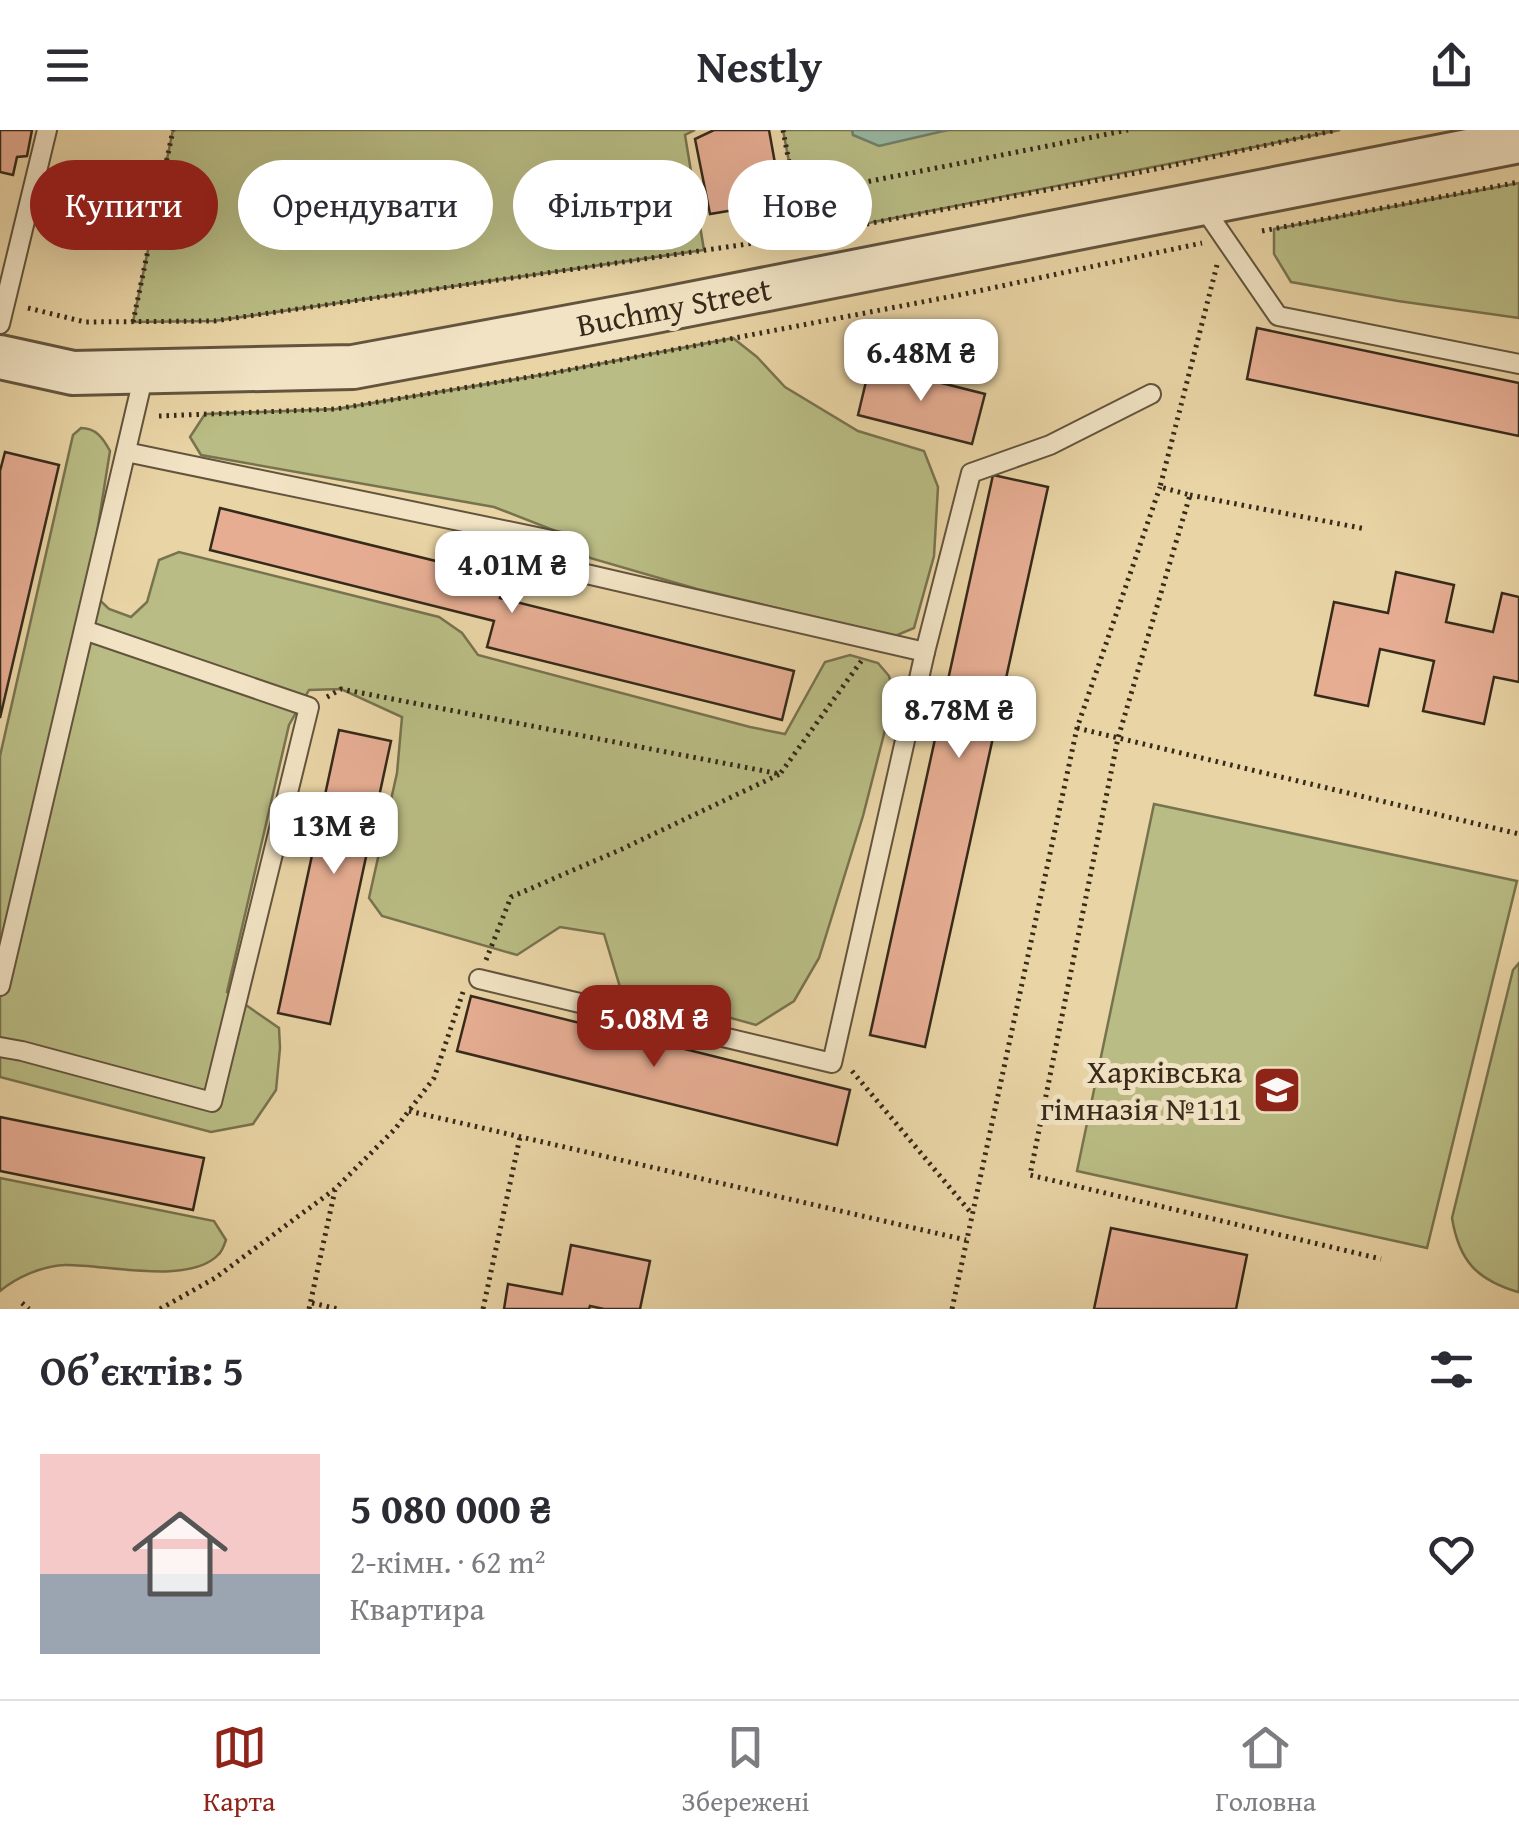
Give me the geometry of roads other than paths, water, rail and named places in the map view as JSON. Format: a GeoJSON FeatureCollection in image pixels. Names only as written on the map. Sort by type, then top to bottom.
{"type":"FeatureCollection","features":[{"type":"Feature","properties":{"kind":"street","name":"Buchmy Street"},"geometry":{"type":"LineString","coordinates":[[0,357],[73,373],[352,367],[811,280],[1213,221],[1519,141]]}},
{"type":"Feature","properties":{"kind":"lane"},"geometry":{"type":"LineString","coordinates":[[0,324],[47,130]]}},
{"type":"Feature","properties":{"kind":"lane"},"geometry":{"type":"LineString","coordinates":[[1213,221],[1278,316],[1519,364]]}},
{"type":"Feature","properties":{"kind":"lane"},"geometry":{"type":"LineString","coordinates":[[0,986],[145,371]]}},
{"type":"Feature","properties":{"kind":"lane"},"geometry":{"type":"LineString","coordinates":[[479,979],[832,1063],[924,652],[971,472],[1050,445],[1151,394]]}},
{"type":"Feature","properties":{"kind":"lane"},"geometry":{"type":"LineString","coordinates":[[126,452],[561,542],[556,567],[924,652]]}},
{"type":"Feature","properties":{"kind":"lane"},"geometry":{"type":"LineString","coordinates":[[0,1047],[212,1102],[309,707],[84,630]]}},
{"type":"Feature","properties":{"kind":"place","name":"Харківська гімназія №111"},"geometry":{"type":"Point","coordinates":[1277,1090]}}]}
